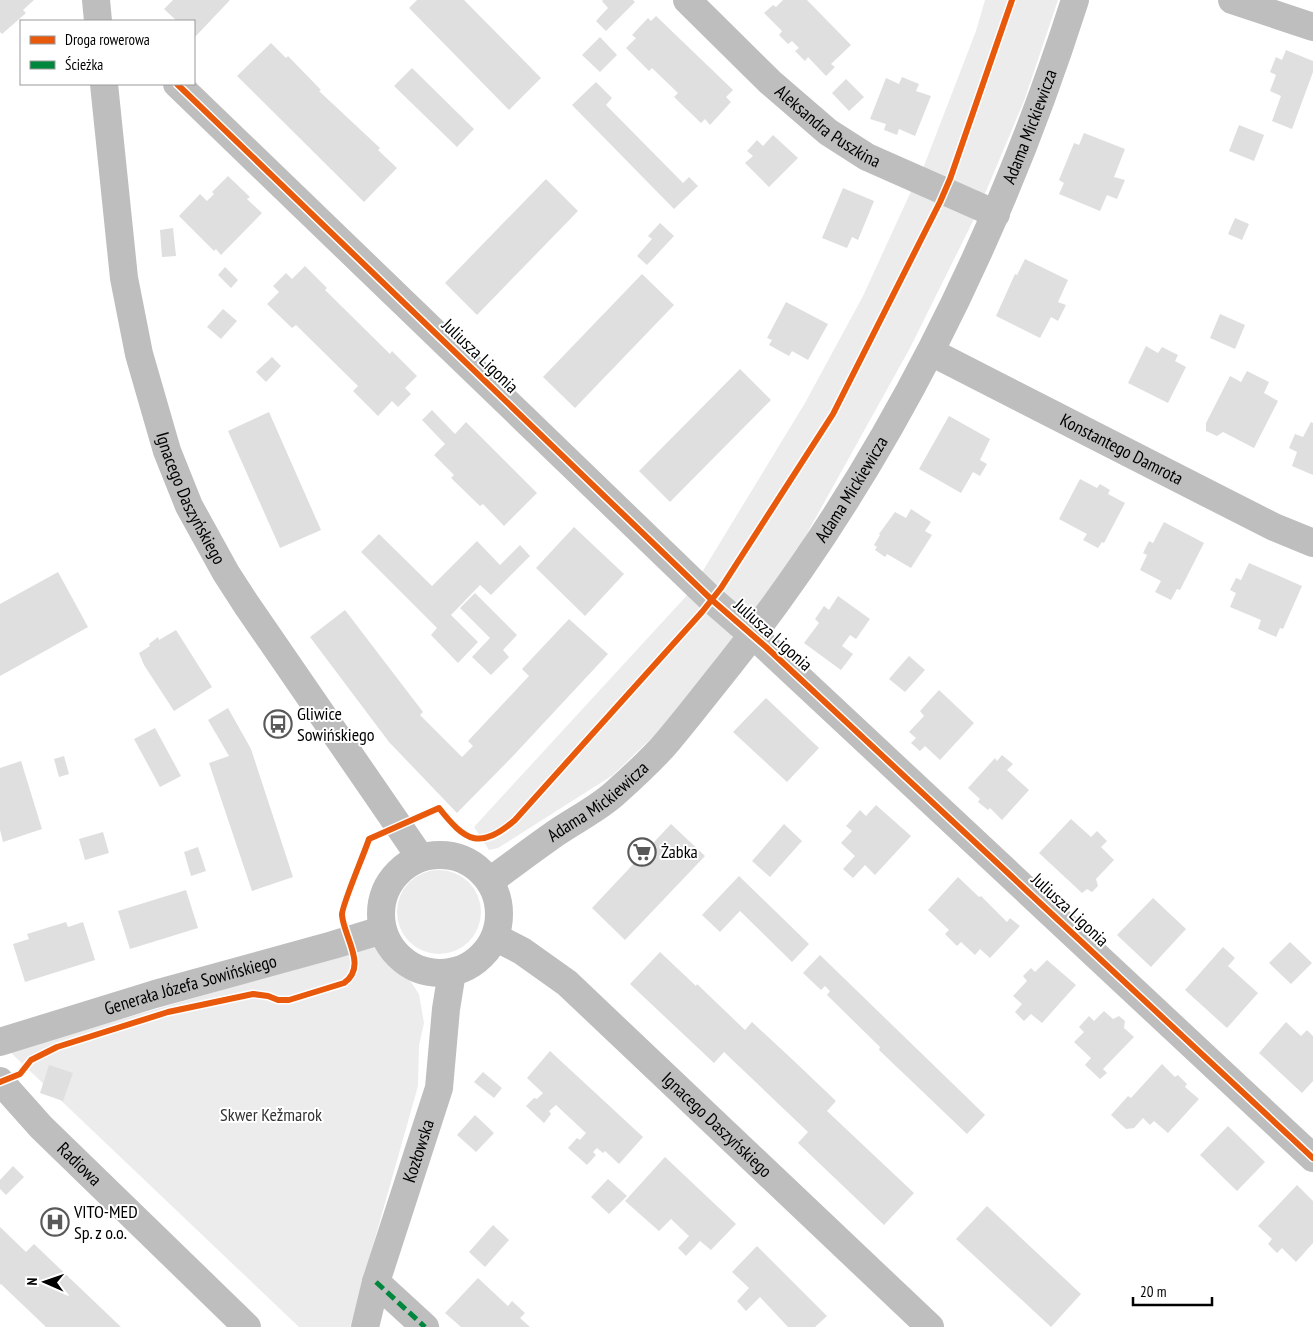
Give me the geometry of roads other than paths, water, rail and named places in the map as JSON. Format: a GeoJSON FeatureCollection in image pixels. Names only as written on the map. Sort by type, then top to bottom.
{"type":"FeatureCollection","features":[{"type":"Feature","properties":{"kind":"street"},"geometry":{"type":"LineString","coordinates":[[96,0],[98,20]]}},
{"type":"Feature","properties":{"kind":"street","name":"Aleksandra Puszkina"},"geometry":{"type":"LineString","coordinates":[[687,0],[770,82],[828,132],[867,157],[996,214]]}},
{"type":"Feature","properties":{"kind":"street","name":"Adama Mickiewicza"},"geometry":{"type":"LineString","coordinates":[[490,881],[612,796],[666,743],[752,635],[817,546],[862,472],[930,352],[996,214],[1038,109],[1075,0]]}},
{"type":"Feature","properties":{"kind":"street"},"geometry":{"type":"LineString","coordinates":[[1232,0],[1313,27]]}},
{"type":"Feature","properties":{"kind":"street","name":"Ignacego Daszyńskiego"},"geometry":{"type":"LineString","coordinates":[[104,85],[124,278],[138,354],[167,451],[189,506],[241,596],[420,858]]}},
{"type":"Feature","properties":{"kind":"street","name":"Juliusza Ligonia"},"geometry":{"type":"LineString","coordinates":[[179,85],[712,600],[752,635],[1313,1158]]}},
{"type":"Feature","properties":{"kind":"street","name":"Konstantego Damrota"},"geometry":{"type":"LineString","coordinates":[[930,352],[1209,494],[1313,543]]}},
{"type":"Feature","properties":{"kind":"street"},"geometry":{"type":"LineString","coordinates":[[439,854],[459,857],[477,867],[490,881],[498,899],[499,918],[494,937],[484,953],[470,965],[452,972],[433,973],[415,968],[400,957],[388,942],[382,930],[381,908],[385,891],[393,877],[405,866],[420,858],[439,854]]}},
{"type":"Feature","properties":{"kind":"street","name":"Generała Józefa Sowińskiego"},"geometry":{"type":"LineString","coordinates":[[0,1042],[154,994],[382,930]]}},
{"type":"Feature","properties":{"kind":"street","name":"Ignacego Daszyńskiego"},"geometry":{"type":"LineString","coordinates":[[494,937],[522,951],[567,984],[930,1327]]}},
{"type":"Feature","properties":{"kind":"street","name":"Kozłowska"},"geometry":{"type":"LineString","coordinates":[[364,1327],[376,1282],[439,1088],[446,1009],[452,972]]}},
{"type":"Feature","properties":{"kind":"street","name":"Radiowa"},"geometry":{"type":"LineString","coordinates":[[0,1082],[41,1127],[247,1327]]}},
{"type":"Feature","properties":{"kind":"street"},"geometry":{"type":"LineString","coordinates":[[376,1282],[425,1327]]}},
{"type":"Feature","properties":{"kind":"place","name":"Gliwice Sowińskiego"},"geometry":{"type":"Point","coordinates":[278,724]}},
{"type":"Feature","properties":{"kind":"place","name":"Żabka"},"geometry":{"type":"Point","coordinates":[642,852]}},
{"type":"Feature","properties":{"kind":"place","name":"VITO-MED Sp. z o.o."},"geometry":{"type":"Point","coordinates":[55,1222]}},
{"type":"Feature","properties":{"kind":"park label","name":"Skwer Kežmarok"},"geometry":{"type":"Point","coordinates":[271,1115]}}]}
